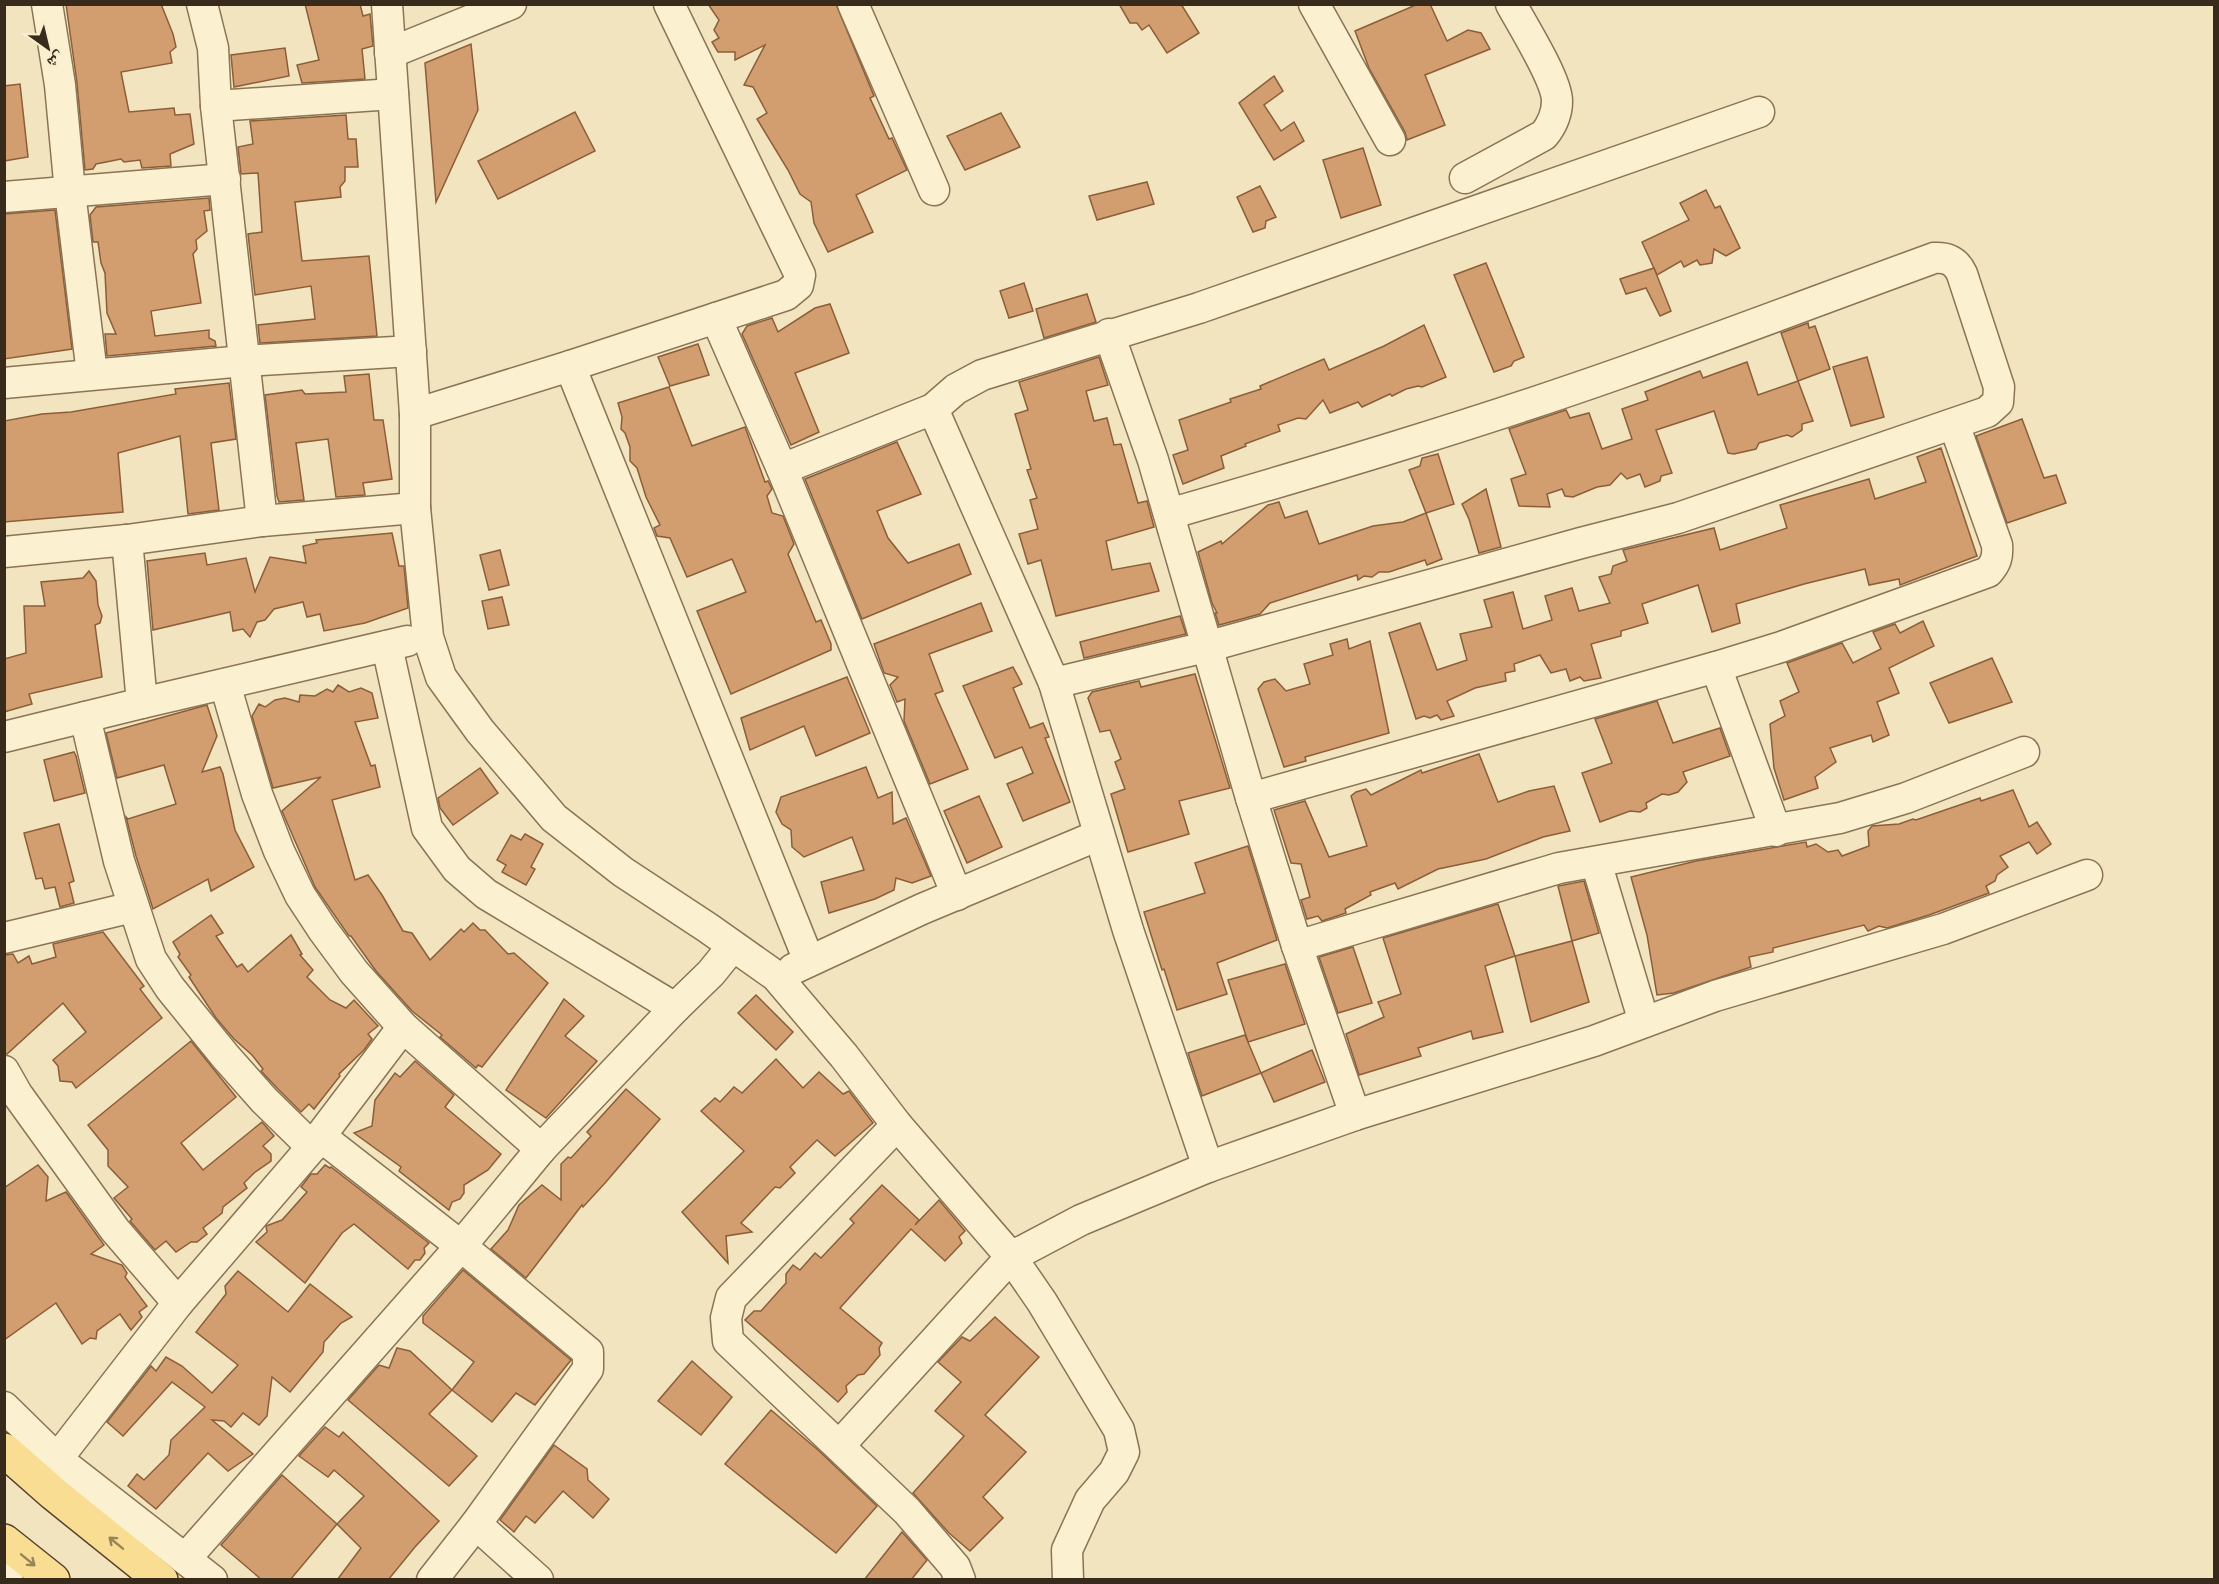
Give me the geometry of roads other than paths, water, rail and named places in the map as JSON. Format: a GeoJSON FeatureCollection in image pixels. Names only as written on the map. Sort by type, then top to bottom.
{"type":"FeatureCollection","features":[{"type":"Feature","properties":{"kind":"main road"},"geometry":{"type":"LineString","coordinates":[[4,1450],[54,1494],[173,1569]]}},
{"type":"Feature","properties":{"kind":"main road"},"geometry":{"type":"LineString","coordinates":[[4,1541],[53,1580]]}},
{"type":"Feature","properties":{"kind":"street"},"geometry":{"type":"LineString","coordinates":[[47,4],[60,85],[70,192],[92,374]]}},
{"type":"Feature","properties":{"kind":"street"},"geometry":{"type":"LineString","coordinates":[[202,4],[213,48],[216,106],[261,521]]}},
{"type":"Feature","properties":{"kind":"street"},"geometry":{"type":"LineString","coordinates":[[387,4],[415,414],[416,508],[428,637],[441,677],[466,712],[554,818],[623,872],[776,976],[844,1056],[897,1125],[1011,1257],[1042,1302],[1119,1430],[1124,1452],[1114,1472],[1090,1500],[1067,1550],[1068,1580]]}},
{"type":"Feature","properties":{"kind":"street"},"geometry":{"type":"LineString","coordinates":[[390,53],[511,4]]}},
{"type":"Feature","properties":{"kind":"street"},"geometry":{"type":"LineString","coordinates":[[415,414],[786,295],[798,285],[800,275],[669,4]]}},
{"type":"Feature","properties":{"kind":"street"},"geometry":{"type":"LineString","coordinates":[[853,4],[934,190]]}},
{"type":"Feature","properties":{"kind":"street"},"geometry":{"type":"LineString","coordinates":[[1465,178],[1544,135],[1552,126],[1556,113],[1557,100],[1554,85],[1511,4]]}},
{"type":"Feature","properties":{"kind":"street"},"geometry":{"type":"LineString","coordinates":[[1320,6],[1390,140]]}},
{"type":"Feature","properties":{"kind":"street"},"geometry":{"type":"LineString","coordinates":[[216,106],[393,94]]}},
{"type":"Feature","properties":{"kind":"street"},"geometry":{"type":"LineString","coordinates":[[782,469],[933,409],[956,389],[982,375],[1199,308],[1759,112]]}},
{"type":"Feature","properties":{"kind":"street"},"geometry":{"type":"LineString","coordinates":[[4,197],[225,179]]}},
{"type":"Feature","properties":{"kind":"street"},"geometry":{"type":"LineString","coordinates":[[1054,683],[1206,647],[1678,518],[1987,412],[1998,402],[2000,395],[1962,274],[1951,260],[1943,257],[1934,258],[1622,372],[1310,473],[1168,514]]}},
{"type":"Feature","properties":{"kind":"street"},"geometry":{"type":"LineString","coordinates":[[716,318],[782,469],[957,895]]}},
{"type":"Feature","properties":{"kind":"street"},"geometry":{"type":"LineString","coordinates":[[1109,334],[1154,460],[1251,798],[1297,946],[1355,1115]]}},
{"type":"Feature","properties":{"kind":"street"},"geometry":{"type":"LineString","coordinates":[[4,383],[244,361],[411,351]]}},
{"type":"Feature","properties":{"kind":"street"},"geometry":{"type":"LineString","coordinates":[[570,366],[809,962]]}},
{"type":"Feature","properties":{"kind":"street"},"geometry":{"type":"LineString","coordinates":[[933,409],[1054,683],[1128,930],[1208,1167]]}},
{"type":"Feature","properties":{"kind":"street"},"geometry":{"type":"LineString","coordinates":[[1251,798],[1716,667],[1792,643],[1988,572],[1995,565],[1998,555],[1997,545],[1954,424]]}},
{"type":"Feature","properties":{"kind":"street"},"geometry":{"type":"LineString","coordinates":[[4,552],[127,540],[261,521],[416,508]]}},
{"type":"Feature","properties":{"kind":"street"},"geometry":{"type":"LineString","coordinates":[[127,540],[142,703]]}},
{"type":"Feature","properties":{"kind":"street"},"geometry":{"type":"LineString","coordinates":[[4,737],[428,637]]}},
{"type":"Feature","properties":{"kind":"street"},"geometry":{"type":"LineString","coordinates":[[387,646],[427,828],[457,869],[486,894],[675,1008]]}},
{"type":"Feature","properties":{"kind":"street"},"geometry":{"type":"LineString","coordinates":[[1716,667],[1776,831]]}},
{"type":"Feature","properties":{"kind":"street"},"geometry":{"type":"LineString","coordinates":[[225,684],[257,794],[279,851],[300,895],[354,972],[403,1027],[541,1149]]}},
{"type":"Feature","properties":{"kind":"street"},"geometry":{"type":"LineString","coordinates":[[85,717],[119,861],[133,907],[151,959],[170,988],[264,1100],[316,1141],[461,1246],[588,1352],[588,1369],[476,1524],[432,1580]]}},
{"type":"Feature","properties":{"kind":"street"},"geometry":{"type":"LineString","coordinates":[[1297,946],[1559,868],[1840,818],[1906,798],[2024,752]]}},
{"type":"Feature","properties":{"kind":"street"},"geometry":{"type":"LineString","coordinates":[[776,976],[922,909],[1099,835]]}},
{"type":"Feature","properties":{"kind":"street"},"geometry":{"type":"LineString","coordinates":[[1596,862],[1644,1022]]}},
{"type":"Feature","properties":{"kind":"street"},"geometry":{"type":"LineString","coordinates":[[839,1446],[1011,1257],[1081,1220],[1208,1167],[1355,1115],[1594,1041],[1715,996],[1943,929],[2087,875]]}},
{"type":"Feature","properties":{"kind":"street"},"geometry":{"type":"LineString","coordinates":[[4,938],[133,907]]}},
{"type":"Feature","properties":{"kind":"street"},"geometry":{"type":"LineString","coordinates":[[173,1569],[461,1246],[541,1149],[711,973],[732,947]]}},
{"type":"Feature","properties":{"kind":"street"},"geometry":{"type":"LineString","coordinates":[[57,1459],[178,1303],[316,1141],[403,1027]]}},
{"type":"Feature","properties":{"kind":"street"},"geometry":{"type":"LineString","coordinates":[[4,1071],[31,1113],[115,1230],[178,1303]]}},
{"type":"Feature","properties":{"kind":"street"},"geometry":{"type":"LineString","coordinates":[[897,1125],[731,1298],[726,1318],[728,1341],[908,1511],[955,1567],[960,1580]]}},
{"type":"Feature","properties":{"kind":"street"},"geometry":{"type":"LineString","coordinates":[[4,1407],[173,1569],[212,1580]]}},
{"type":"Feature","properties":{"kind":"street"},"geometry":{"type":"LineString","coordinates":[[476,1524],[538,1580]]}}]}
